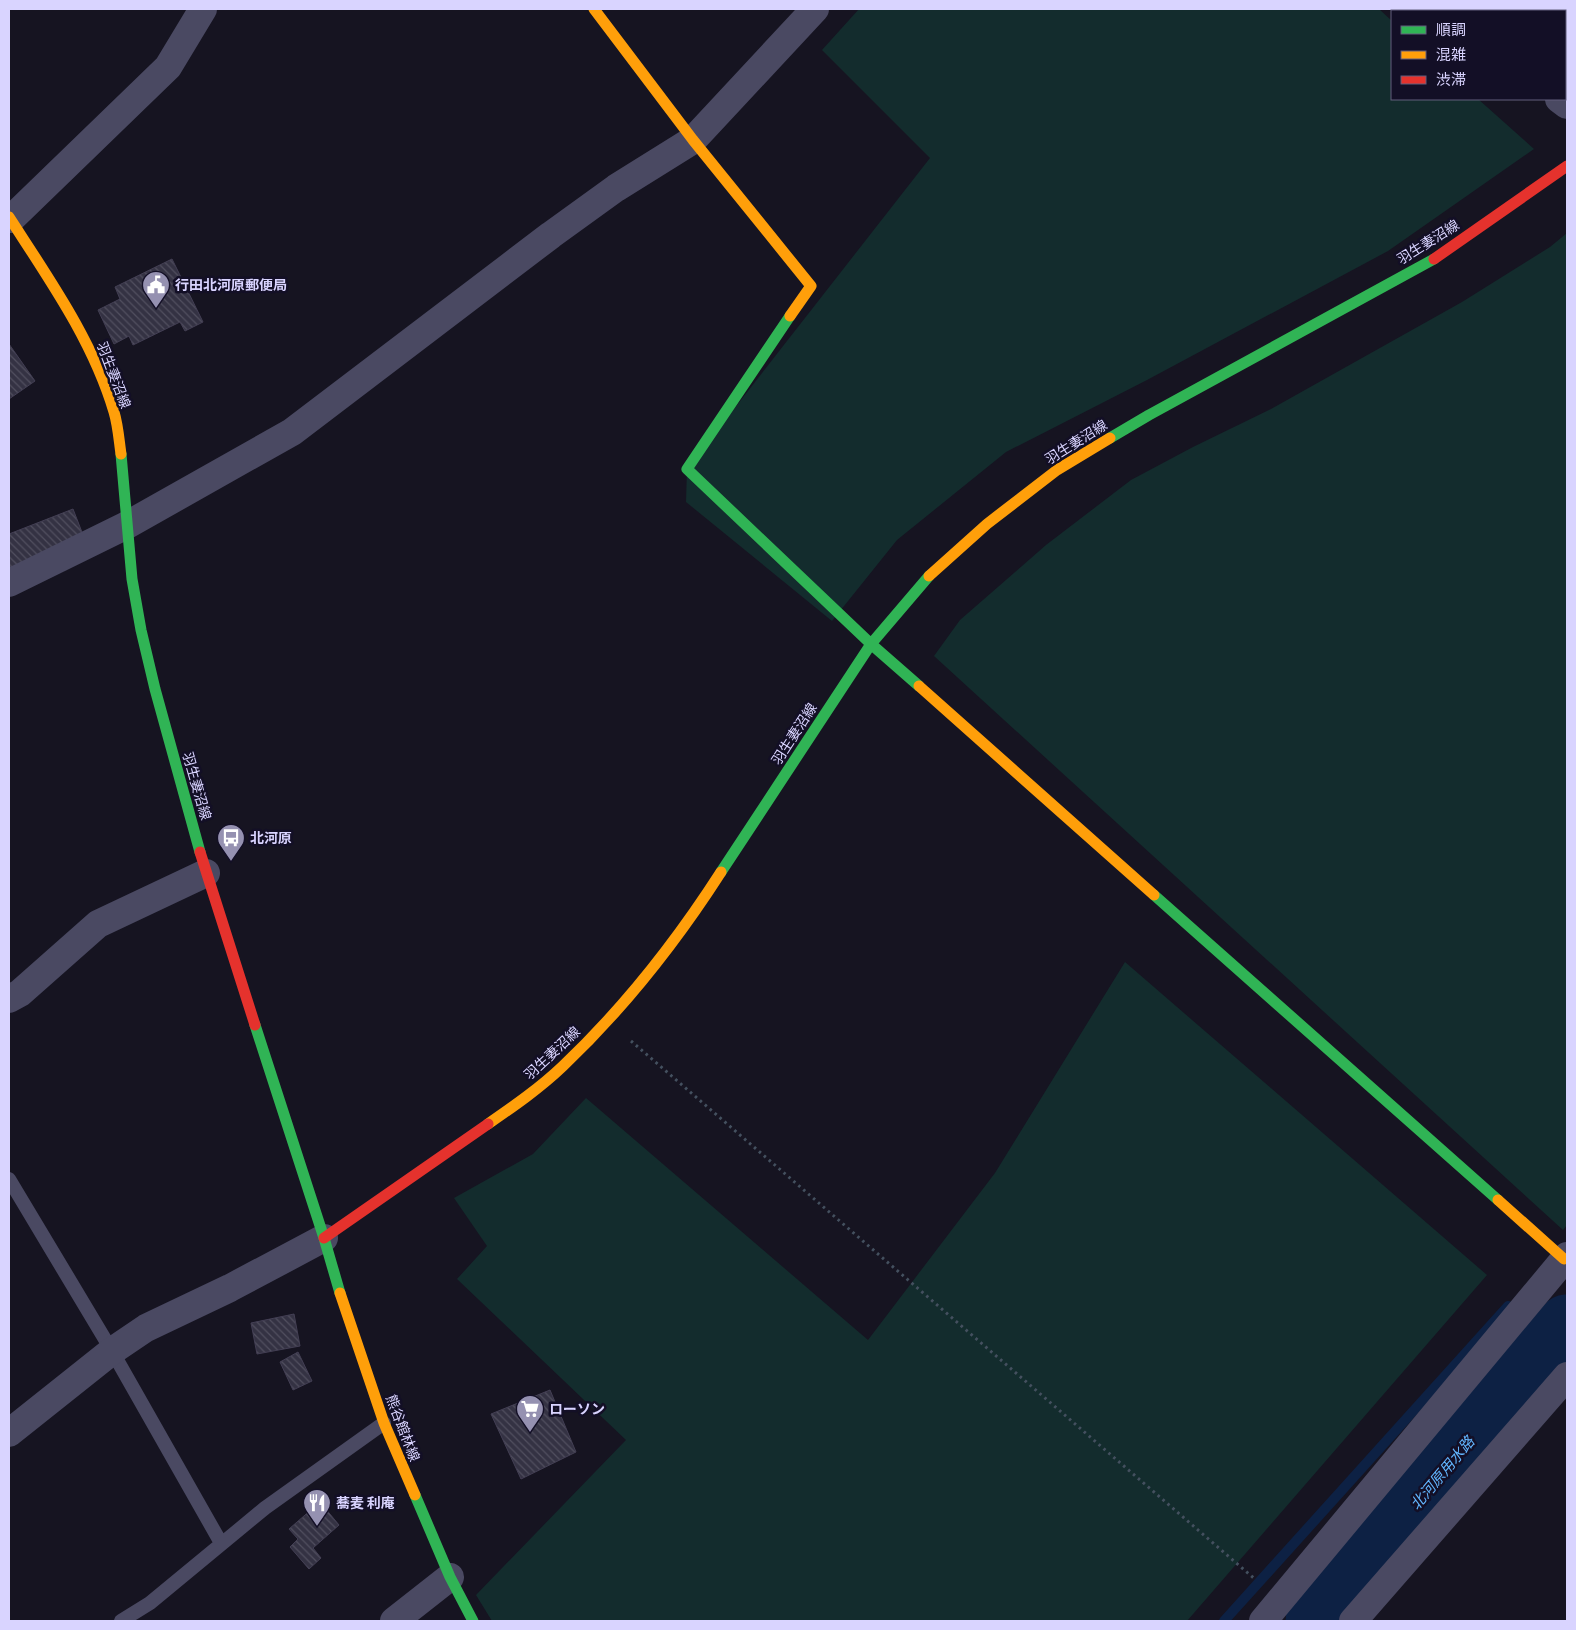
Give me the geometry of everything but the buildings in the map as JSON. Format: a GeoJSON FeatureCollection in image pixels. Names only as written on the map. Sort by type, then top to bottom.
{"type":"FeatureCollection","features":[{"type":"Feature","properties":{"kind":"main road"},"geometry":{"type":"LineString","coordinates":[[594,9],[694,140],[811,286],[687,469],[871,644],[1566,1257]]}},
{"type":"Feature","properties":{"kind":"main road","name":"羽生妻沼線"},"geometry":{"type":"LineString","coordinates":[[10,218],[63,300],[98,366],[114,413],[122,459],[132,579],[141,630],[155,689],[206,873],[324,1238],[520,1102],[562,1067],[608,1021],[655,966],[704,899],[871,644],[928,577],[986,524],[1057,470],[1149,414],[1428,263],[1567,166]]}},
{"type":"Feature","properties":{"kind":"main road","name":"熊谷館林線"},"geometry":{"type":"LineString","coordinates":[[324,1238],[344,1308],[384,1423],[450,1578],[473,1621]]}},
{"type":"Feature","properties":{"kind":"street"},"geometry":{"type":"LineString","coordinates":[[10,218],[168,67],[203,9]]}},
{"type":"Feature","properties":{"kind":"street"},"geometry":{"type":"LineString","coordinates":[[9,583],[127,525],[292,432],[550,235],[616,188],[694,140],[815,9]]}},
{"type":"Feature","properties":{"kind":"street"},"geometry":{"type":"LineString","coordinates":[[9,1000],[20,993],[98,924],[206,873]]}},
{"type":"Feature","properties":{"kind":"street"},"geometry":{"type":"LineString","coordinates":[[9,1434],[112,1351],[146,1328],[230,1288],[324,1238]]}},
{"type":"Feature","properties":{"kind":"street"},"geometry":{"type":"LineString","coordinates":[[1263,1621],[1566,1257]]}},
{"type":"Feature","properties":{"kind":"street"},"geometry":{"type":"LineString","coordinates":[[1353,1621],[1567,1376]]}},
{"type":"Feature","properties":{"kind":"street"},"geometry":{"type":"LineString","coordinates":[[394,1621],[450,1578]]}},
{"type":"Feature","properties":{"kind":"lane"},"geometry":{"type":"LineString","coordinates":[[9,1179],[112,1351],[221,1543]]}},
{"type":"Feature","properties":{"kind":"lane"},"geometry":{"type":"LineString","coordinates":[[122,1621],[150,1602],[265,1508],[384,1423]]}},
{"type":"Feature","properties":{"kind":"path"},"geometry":{"type":"LineString","coordinates":[[608,1021],[1280,1601]]}},
{"type":"Feature","properties":{"kind":"green space"},"geometry":{"type":"Polygon","coordinates":[[[859,9],[1379,9],[1391,20],[1391,100],[1479,100],[1534,149],[1388,251],[1147,380],[1006,452],[897,540],[832,621],[686,502],[687,469],[930,158],[822,50],[859,9]]]}},
{"type":"Feature","properties":{"kind":"green space"},"geometry":{"type":"Polygon","coordinates":[[[1567,233],[1567,1225],[1563,1230],[934,656],[960,620],[1046,545],[1131,480],[1271,409],[1462,302],[1550,247],[1567,233]]]}},
{"type":"Feature","properties":{"kind":"green space"},"geometry":{"type":"Polygon","coordinates":[[[1125,962],[1487,1275],[1187,1621],[492,1621],[476,1595],[626,1440],[457,1279],[487,1246],[454,1198],[533,1154],[586,1098],[868,1340],[995,1173],[1125,962]]]}},
{"type":"Feature","properties":{"kind":"waterway"},"geometry":{"type":"LineString","coordinates":[[1224,1621],[1508,1306]]}},
{"type":"Feature","properties":{"kind":"waterway","name":"北河原用水路"},"geometry":{"type":"LineString","coordinates":[[1316,1621],[1567,1325]]}},
{"type":"Feature","properties":{"kind":"traffic: fast"},"geometry":{"type":"LineString","coordinates":[[1110,438],[1434,259]]}},
{"type":"Feature","properties":{"kind":"traffic: fast"},"geometry":{"type":"LineString","coordinates":[[790,316],[687,469],[871,644],[919,686]]}},
{"type":"Feature","properties":{"kind":"traffic: fast"},"geometry":{"type":"LineString","coordinates":[[121,454],[132,579],[141,630],[155,689],[200,852]]}},
{"type":"Feature","properties":{"kind":"traffic: fast"},"geometry":{"type":"LineString","coordinates":[[721,872],[871,644],[929,576]]}},
{"type":"Feature","properties":{"kind":"traffic: fast"},"geometry":{"type":"LineString","coordinates":[[1154,895],[1498,1200]]}},
{"type":"Feature","properties":{"kind":"traffic: fast"},"geometry":{"type":"LineString","coordinates":[[255,1025],[340,1293]]}},
{"type":"Feature","properties":{"kind":"traffic: fast"},"geometry":{"type":"LineString","coordinates":[[415,1495],[450,1577],[473,1621]]}},
{"type":"Feature","properties":{"kind":"traffic: slow"},"geometry":{"type":"LineString","coordinates":[[594,9],[693,140],[811,286],[790,316]]}},
{"type":"Feature","properties":{"kind":"traffic: slow"},"geometry":{"type":"LineString","coordinates":[[9,217],[69,311],[94,360],[114,412],[121,454]]}},
{"type":"Feature","properties":{"kind":"traffic: slow"},"geometry":{"type":"LineString","coordinates":[[929,576],[987,524],[1057,470],[1110,438]]}},
{"type":"Feature","properties":{"kind":"traffic: slow"},"geometry":{"type":"LineString","coordinates":[[919,686],[1154,895]]}},
{"type":"Feature","properties":{"kind":"traffic: slow"},"geometry":{"type":"LineString","coordinates":[[488,1124],[554,1074],[607,1021],[648,974],[686,924],[721,872]]}},
{"type":"Feature","properties":{"kind":"traffic: slow"},"geometry":{"type":"LineString","coordinates":[[1498,1200],[1564,1259]]}},
{"type":"Feature","properties":{"kind":"traffic: slow"},"geometry":{"type":"LineString","coordinates":[[340,1293],[384,1423],[415,1495]]}},
{"type":"Feature","properties":{"kind":"traffic: jam"},"geometry":{"type":"LineString","coordinates":[[1434,259],[1567,166]]}},
{"type":"Feature","properties":{"kind":"traffic: jam"},"geometry":{"type":"LineString","coordinates":[[200,852],[255,1025]]}},
{"type":"Feature","properties":{"kind":"traffic: jam"},"geometry":{"type":"LineString","coordinates":[[324,1238],[488,1124]]}},
{"type":"Feature","properties":{"kind":"place","name":"行田北河原郵便局"},"geometry":{"type":"Point","coordinates":[156,309]}},
{"type":"Feature","properties":{"kind":"place","name":"北河原"},"geometry":{"type":"Point","coordinates":[231,862]}},
{"type":"Feature","properties":{"kind":"place","name":"ローソン"},"geometry":{"type":"Point","coordinates":[530,1433]}},
{"type":"Feature","properties":{"kind":"place","name":"蕎麦 利庵"},"geometry":{"type":"Point","coordinates":[317,1527]}}]}
